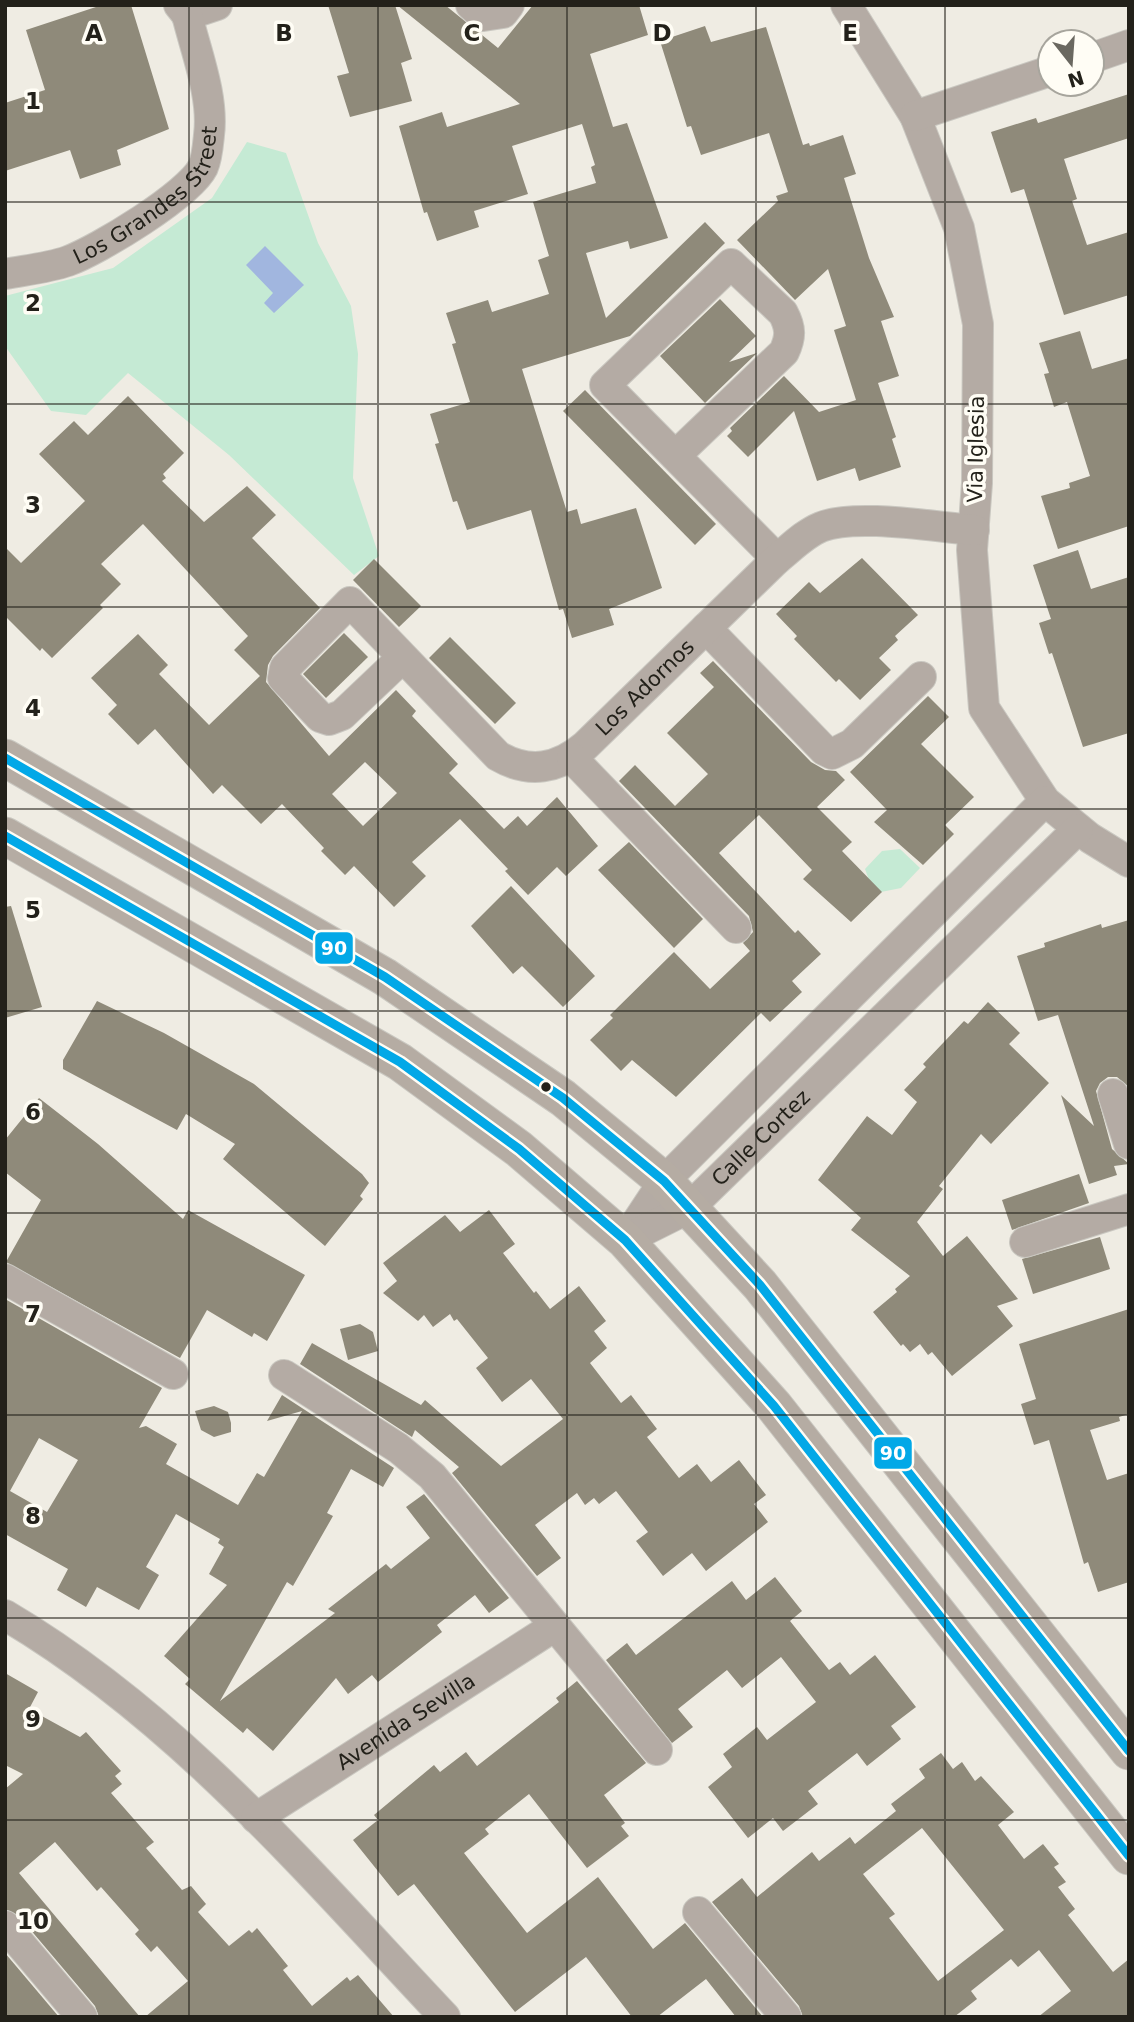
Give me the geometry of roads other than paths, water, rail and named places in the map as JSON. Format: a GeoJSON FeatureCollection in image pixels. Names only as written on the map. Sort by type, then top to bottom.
{"type":"FeatureCollection","features":[{"type":"Feature","properties":{"kind":"main road"},"geometry":{"type":"LineString","coordinates":[[5,758],[385,977],[562,1098],[664,1181],[760,1285],[1129,1751]]}},
{"type":"Feature","properties":{"kind":"main road"},"geometry":{"type":"LineString","coordinates":[[5,836],[400,1062],[519,1149],[625,1240],[774,1406],[1129,1856]]}},
{"type":"Feature","properties":{"kind":"street","name":"Los Grandes Street"},"geometry":{"type":"LineString","coordinates":[[5,274],[65,262],[88,253],[163,205],[192,182],[203,166],[210,134],[208,101],[183,10],[217,5]]}},
{"type":"Feature","properties":{"kind":"street","name":"Via Iglesia"},"geometry":{"type":"LineString","coordinates":[[846,5],[915,116],[959,228],[978,324],[974,530],[984,708],[1045,801],[1078,828],[1129,862]]}},
{"type":"Feature","properties":{"kind":"street"},"geometry":{"type":"LineString","coordinates":[[1106,53],[1129,46]]}},
{"type":"Feature","properties":{"kind":"street"},"geometry":{"type":"LineString","coordinates":[[915,116],[1036,76]]}},
{"type":"Feature","properties":{"kind":"street"},"geometry":{"type":"LineString","coordinates":[[675,456],[784,352],[789,340],[789,323],[783,313],[732,264],[605,385],[675,456],[777,559]]}},
{"type":"Feature","properties":{"kind":"street","name":"Los Adornos"},"geometry":{"type":"LineString","coordinates":[[401,659],[342,715],[329,720],[320,716],[283,678],[285,668],[350,602],[401,659],[487,745],[513,765],[541,768],[572,758],[777,559],[811,531],[840,523],[974,530]]}},
{"type":"Feature","properties":{"kind":"street"},"geometry":{"type":"LineString","coordinates":[[706,628],[824,750],[832,754],[839,753],[852,744],[921,677]]}},
{"type":"Feature","properties":{"kind":"street"},"geometry":{"type":"LineString","coordinates":[[572,758],[736,928]]}},
{"type":"Feature","properties":{"kind":"street","name":"Calle Cortez"},"geometry":{"type":"LineString","coordinates":[[625,1240],[664,1181],[1045,801]]}},
{"type":"Feature","properties":{"kind":"street","name":"Calle Cortez"},"geometry":{"type":"LineString","coordinates":[[625,1240],[689,1208],[1078,828]]}},
{"type":"Feature","properties":{"kind":"street"},"geometry":{"type":"LineString","coordinates":[[1113,1094],[1129,1144]]}},
{"type":"Feature","properties":{"kind":"street"},"geometry":{"type":"LineString","coordinates":[[1025,1242],[1129,1209]]}},
{"type":"Feature","properties":{"kind":"street"},"geometry":{"type":"LineString","coordinates":[[5,1279],[173,1374]]}},
{"type":"Feature","properties":{"kind":"street"},"geometry":{"type":"LineString","coordinates":[[284,1375],[398,1448],[432,1476],[657,1750]]}},
{"type":"Feature","properties":{"kind":"street"},"geometry":{"type":"LineString","coordinates":[[5,1615],[52,1643],[162,1727],[257,1818],[445,2017]]}},
{"type":"Feature","properties":{"kind":"street","name":"Avenida Sevilla"},"geometry":{"type":"LineString","coordinates":[[257,1818],[555,1626]]}},
{"type":"Feature","properties":{"kind":"street"},"geometry":{"type":"LineString","coordinates":[[698,1912],[786,2017]]}},
{"type":"Feature","properties":{"kind":"street"},"geometry":{"type":"LineString","coordinates":[[5,1926],[82,2017]]}},
{"type":"Feature","properties":{"kind":"water"},"geometry":{"type":"Polygon","coordinates":[[[265,246],[304,285],[274,313],[264,303],[273,293],[246,265],[265,246]]]}}]}
